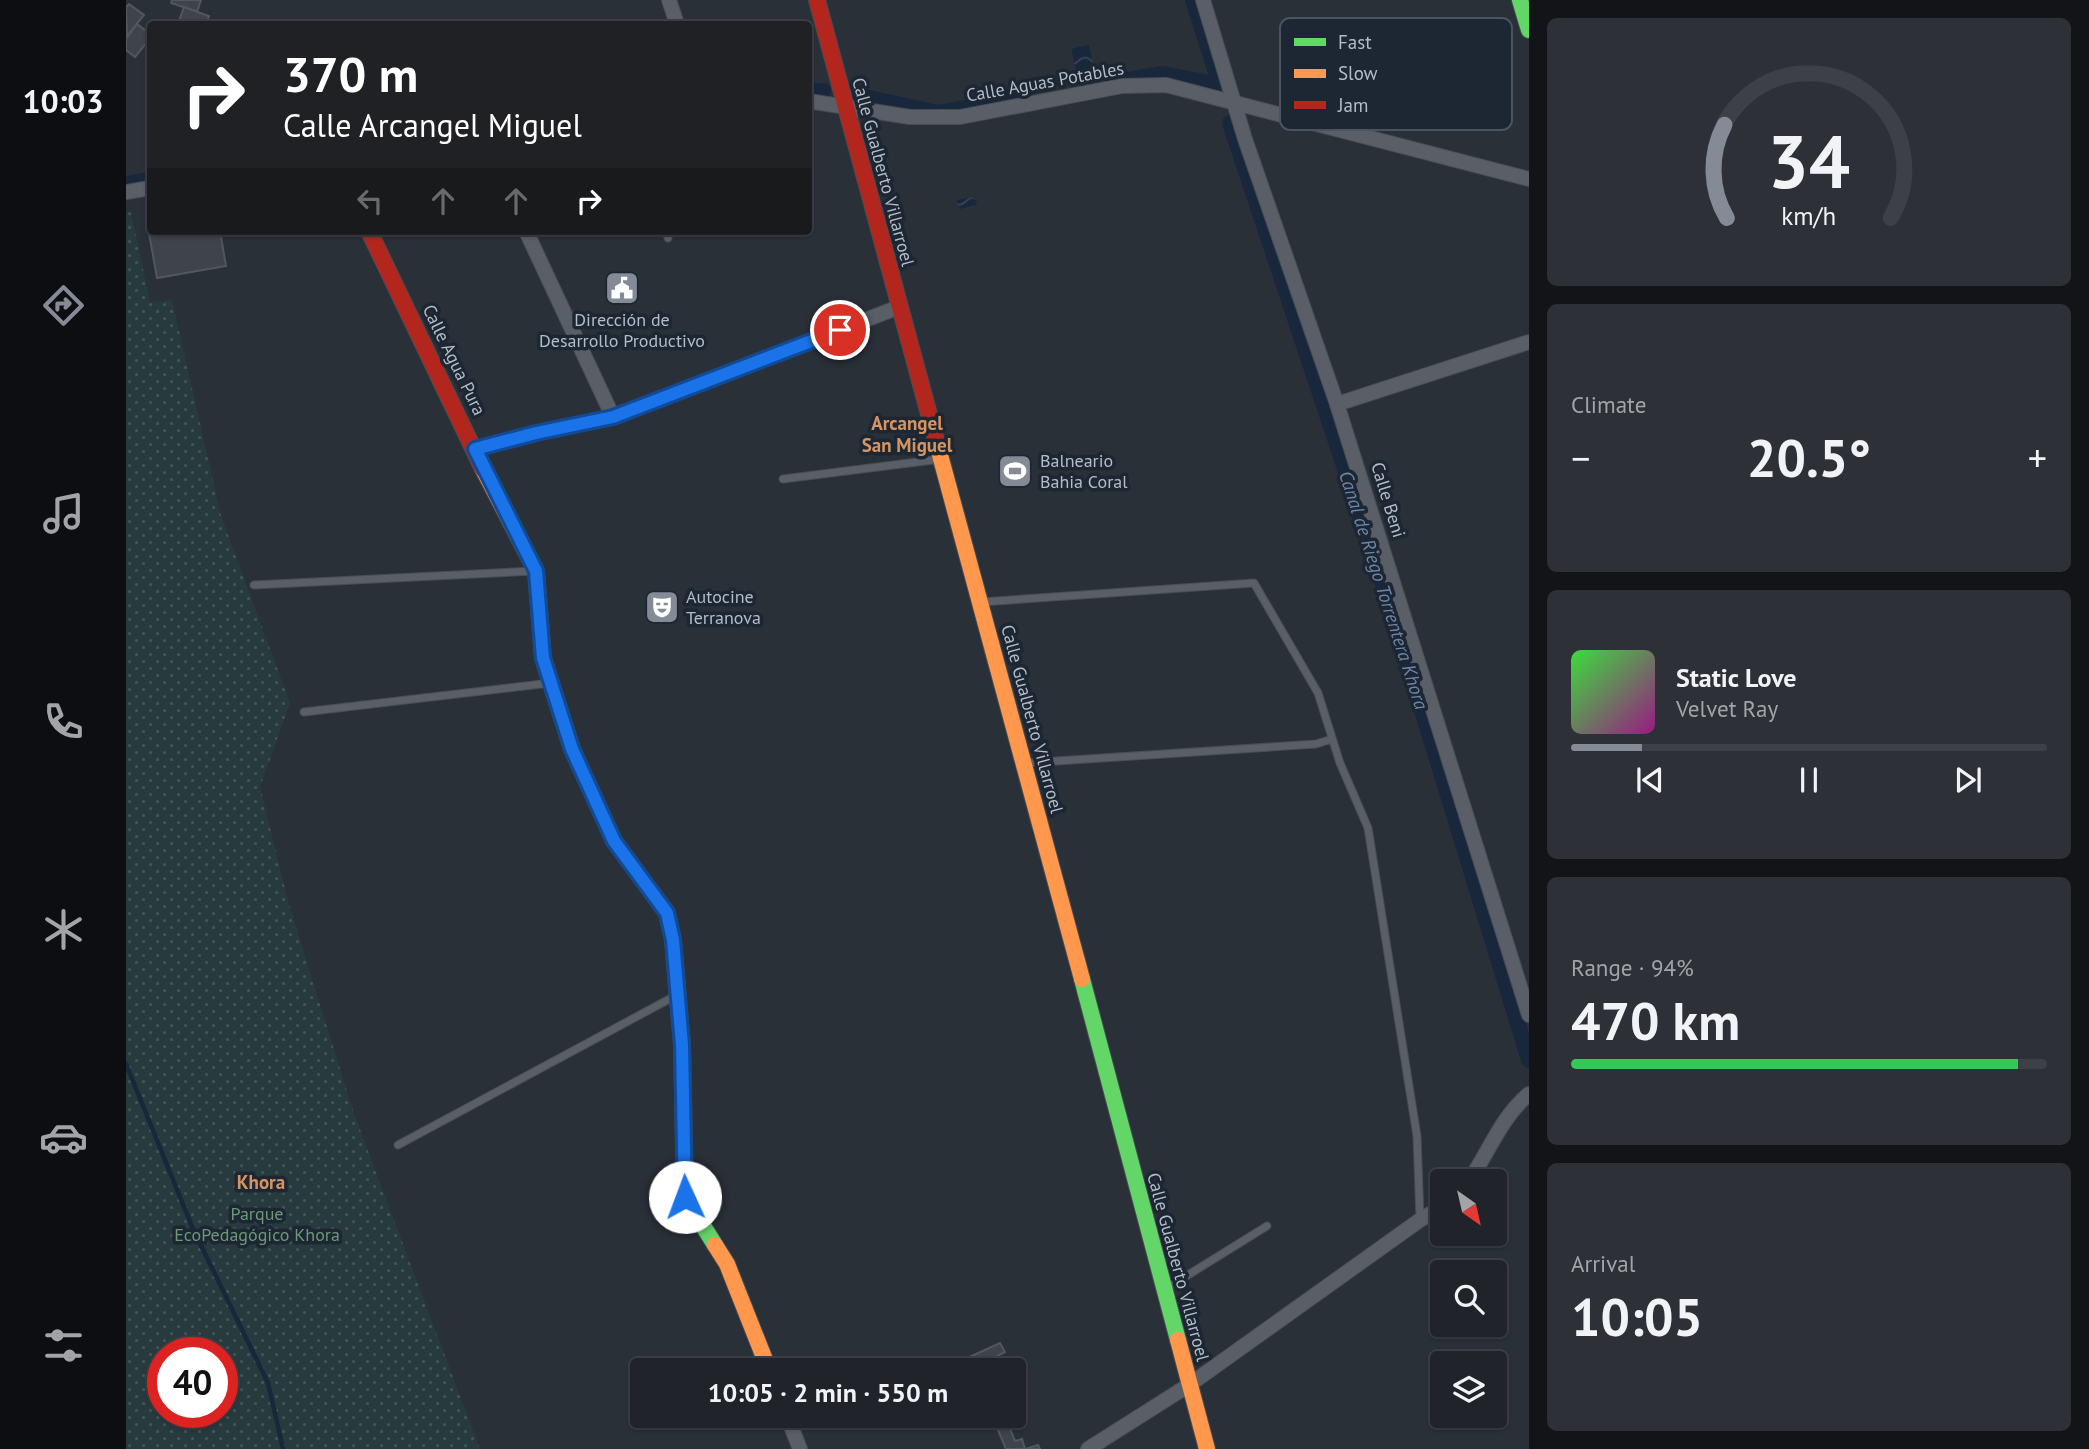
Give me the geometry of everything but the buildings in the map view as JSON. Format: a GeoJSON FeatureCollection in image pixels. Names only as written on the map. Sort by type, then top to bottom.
{"type":"FeatureCollection","features":[{"type":"Feature","properties":{"kind":"street"},"geometry":{"type":"LineString","coordinates":[[669,0],[676,21]]}},
{"type":"Feature","properties":{"kind":"street","name":"Calle Gualberto Villarroel"},"geometry":{"type":"LineString","coordinates":[[817,0],[1207,1449]]}},
{"type":"Feature","properties":{"kind":"street","name":"Calle Beni"},"geometry":{"type":"LineString","coordinates":[[1203,0],[1233,102],[1337,404],[1529,1014]]}},
{"type":"Feature","properties":{"kind":"street"},"geometry":{"type":"LineString","coordinates":[[1520,0],[1529,30]]}},
{"type":"Feature","properties":{"kind":"street","name":"Calle Aguas Potables"},"geometry":{"type":"LineString","coordinates":[[812,102],[910,117],[960,117],[1122,86],[1166,85],[1280,114]]}},
{"type":"Feature","properties":{"kind":"street","name":"Calle Aguas Potables"},"geometry":{"type":"LineString","coordinates":[[1342,130],[1529,178]]}},
{"type":"Feature","properties":{"kind":"street"},"geometry":{"type":"LineString","coordinates":[[126,192],[147,188]]}},
{"type":"Feature","properties":{"kind":"street","name":"Calle Agua Pura"},"geometry":{"type":"LineString","coordinates":[[371,235],[536,571],[543,658],[572,749],[614,841],[667,913],[679,994],[685,1197],[726,1264],[764,1358]]}},
{"type":"Feature","properties":{"kind":"street"},"geometry":{"type":"LineString","coordinates":[[528,235],[613,417]]}},
{"type":"Feature","properties":{"kind":"street"},"geometry":{"type":"LineString","coordinates":[[475,449],[613,417],[899,307]]}},
{"type":"Feature","properties":{"kind":"street"},"geometry":{"type":"LineString","coordinates":[[1337,404],[1529,342]]}},
{"type":"Feature","properties":{"kind":"street"},"geometry":{"type":"LineString","coordinates":[[1477,1169],[1497,1130],[1529,1094]]}},
{"type":"Feature","properties":{"kind":"street"},"geometry":{"type":"LineString","coordinates":[[1088,1449],[1189,1385],[1430,1214]]}},
{"type":"Feature","properties":{"kind":"street"},"geometry":{"type":"LineString","coordinates":[[792,1428],[800,1449]]}},
{"type":"Feature","properties":{"kind":"lane"},"geometry":{"type":"LineString","coordinates":[[783,479],[941,459]]}},
{"type":"Feature","properties":{"kind":"lane"},"geometry":{"type":"LineString","coordinates":[[254,585],[536,571]]}},
{"type":"Feature","properties":{"kind":"lane"},"geometry":{"type":"LineString","coordinates":[[981,602],[1254,583],[1318,693],[1340,763],[1368,828],[1417,1136],[1420,1220]]}},
{"type":"Feature","properties":{"kind":"lane"},"geometry":{"type":"LineString","coordinates":[[304,712],[551,683]]}},
{"type":"Feature","properties":{"kind":"lane"},"geometry":{"type":"LineString","coordinates":[[1024,763],[1316,744],[1332,739]]}},
{"type":"Feature","properties":{"kind":"lane"},"geometry":{"type":"LineString","coordinates":[[398,1144],[679,994]]}},
{"type":"Feature","properties":{"kind":"lane"},"geometry":{"type":"LineString","coordinates":[[1165,1290],[1267,1226]]}},
{"type":"Feature","properties":{"kind":"green space","name":"Parque EcoPedagógico Khora"},"geometry":{"type":"Polygon","coordinates":[[[131,212],[150,302],[172,300],[221,516],[290,703],[260,787],[288,901],[353,1111],[480,1449],[126,1449],[126,213],[131,212]]]}},
{"type":"Feature","properties":{"kind":"water"},"geometry":{"type":"Polygon","coordinates":[[[1089,45],[1094,70],[1077,74],[1071,48],[1089,45]]]}},
{"type":"Feature","properties":{"kind":"water"},"geometry":{"type":"Polygon","coordinates":[[[971,197],[977,201],[976,205],[960,209],[958,200],[971,197]]]}},
{"type":"Feature","properties":{"kind":"waterway","name":"Canal de Riego Torrentera Khora"},"geometry":{"type":"LineString","coordinates":[[1116,82],[1163,74],[1220,85],[1193,0]]}},
{"type":"Feature","properties":{"kind":"waterway","name":"Canal de Riego Torrentera Khora"},"geometry":{"type":"LineString","coordinates":[[812,91],[823,91]]}},
{"type":"Feature","properties":{"kind":"waterway","name":"Canal de Riego Torrentera Khora"},"geometry":{"type":"LineString","coordinates":[[860,96],[938,113],[1025,98]]}},
{"type":"Feature","properties":{"kind":"waterway","name":"Canal de Riego Torrentera Khora"},"geometry":{"type":"LineString","coordinates":[[1230,123],[1384,586],[1529,1060]]}},
{"type":"Feature","properties":{"kind":"waterway","name":"Canal de Riego Torrentera Khora"},"geometry":{"type":"LineString","coordinates":[[126,184],[147,180]]}},
{"type":"Feature","properties":{"kind":"waterway"},"geometry":{"type":"LineString","coordinates":[[126,1064],[193,1229],[268,1383],[283,1449]]}},
{"type":"Feature","properties":{"kind":"traffic: fast"},"geometry":{"type":"LineString","coordinates":[[1520,0],[1529,30]]}},
{"type":"Feature","properties":{"kind":"traffic: fast"},"geometry":{"type":"LineString","coordinates":[[661,905],[667,913],[673,940],[682,1045],[685,1197],[715,1245]]}},
{"type":"Feature","properties":{"kind":"traffic: fast"},"geometry":{"type":"LineString","coordinates":[[1082,979],[1178,1340]]}},
{"type":"Feature","properties":{"kind":"traffic: slow"},"geometry":{"type":"LineString","coordinates":[[937,444],[1082,979]]}},
{"type":"Feature","properties":{"kind":"traffic: slow"},"geometry":{"type":"LineString","coordinates":[[483,469],[536,571],[543,658],[572,749],[614,841],[661,905]]}},
{"type":"Feature","properties":{"kind":"traffic: slow"},"geometry":{"type":"LineString","coordinates":[[715,1245],[727,1264],[764,1358]]}},
{"type":"Feature","properties":{"kind":"traffic: slow"},"geometry":{"type":"LineString","coordinates":[[1178,1340],[1207,1449]]}},
{"type":"Feature","properties":{"kind":"traffic: jam"},"geometry":{"type":"LineString","coordinates":[[817,0],[937,444]]}},
{"type":"Feature","properties":{"kind":"traffic: jam"},"geometry":{"type":"LineString","coordinates":[[371,235],[483,469]]}},
{"type":"Feature","properties":{"kind":"place","name":"Dirección de Desarrollo Productivo"},"geometry":{"type":"Point","coordinates":[622,288]}},
{"type":"Feature","properties":{"kind":"place","name":"Balneario Bahia Coral"},"geometry":{"type":"Point","coordinates":[1015,471]}},
{"type":"Feature","properties":{"kind":"place","name":"Autocine Terranova"},"geometry":{"type":"Point","coordinates":[662,607]}},
{"type":"Feature","properties":{"kind":"district","name":"Arcangel San Miguel"},"geometry":{"type":"Point","coordinates":[907,434]}},
{"type":"Feature","properties":{"kind":"district","name":"Khora"},"geometry":{"type":"Point","coordinates":[261,1182]}},
{"type":"Feature","properties":{"kind":"route"},"geometry":{"type":"LineString","coordinates":[[685,1197],[679,994],[667,913],[656,894],[614,841],[572,749],[543,658],[536,571],[475,449],[613,417],[840,330]]}}]}
